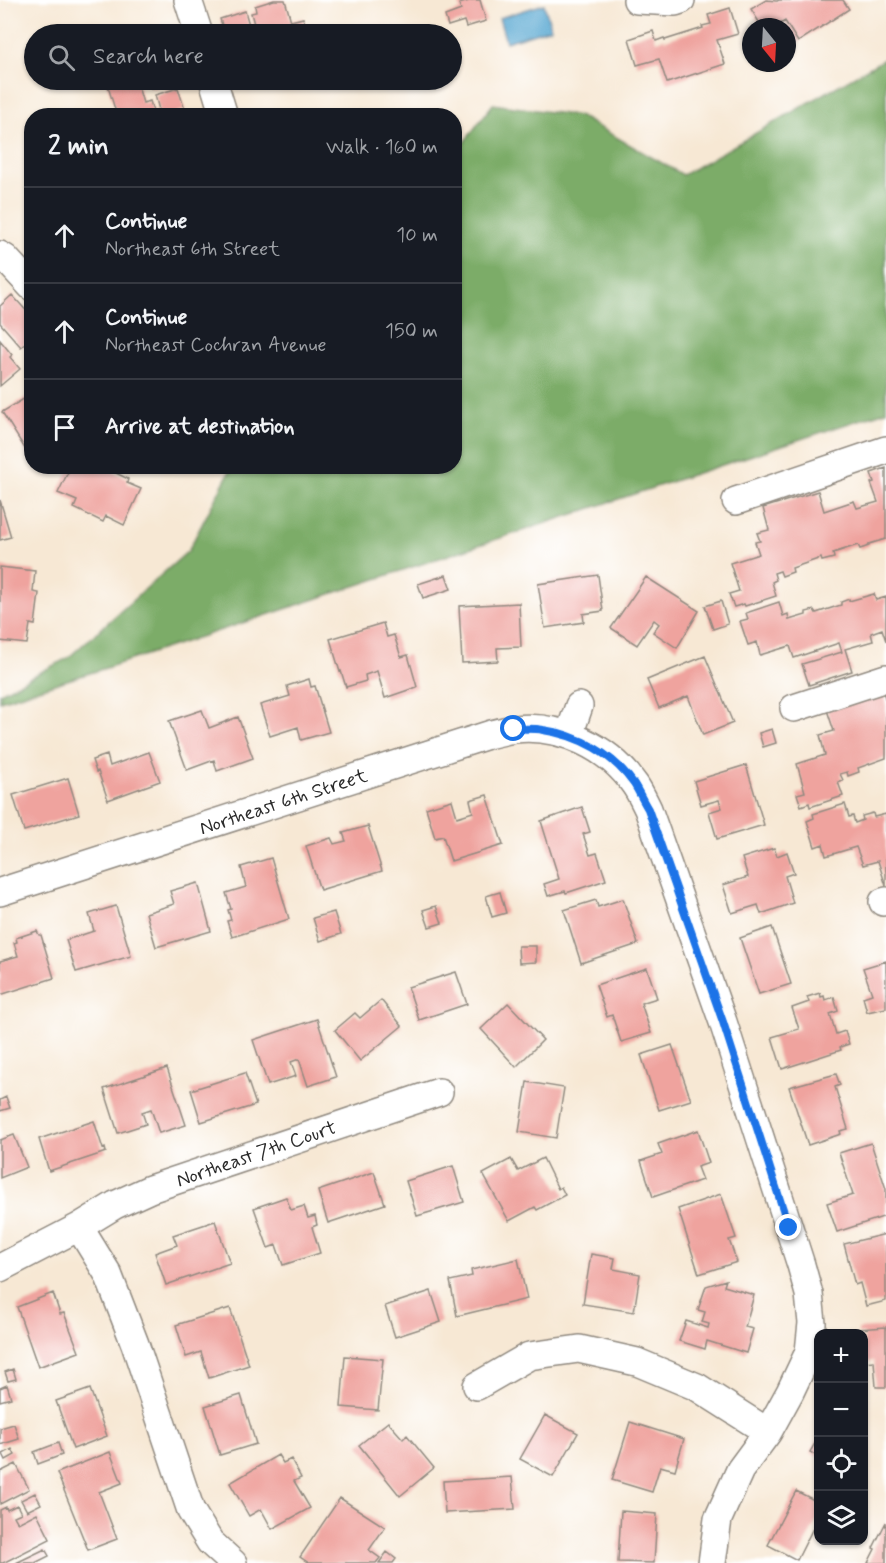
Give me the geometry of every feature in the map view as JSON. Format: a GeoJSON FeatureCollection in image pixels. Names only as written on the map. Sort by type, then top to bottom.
{"type":"FeatureCollection","features":[{"type":"Feature","properties":{"kind":"street"},"geometry":{"type":"LineString","coordinates":[[188,0],[196,24]]}},
{"type":"Feature","properties":{"kind":"street"},"geometry":{"type":"LineString","coordinates":[[638,0],[675,2],[681,0]]}},
{"type":"Feature","properties":{"kind":"street"},"geometry":{"type":"LineString","coordinates":[[216,90],[222,108]]}},
{"type":"Feature","properties":{"kind":"street"},"geometry":{"type":"LineString","coordinates":[[0,255],[24,279]]}},
{"type":"Feature","properties":{"kind":"street"},"geometry":{"type":"LineString","coordinates":[[736,501],[886,450]]}},
{"type":"Feature","properties":{"kind":"street"},"geometry":{"type":"LineString","coordinates":[[794,708],[886,678]]}},
{"type":"Feature","properties":{"kind":"street"},"geometry":{"type":"LineString","coordinates":[[569,735],[579,706]]}},
{"type":"Feature","properties":{"kind":"street","name":"Northeast 6th Street"},"geometry":{"type":"LineString","coordinates":[[0,892],[488,735],[514,729],[542,729],[569,735],[594,747],[616,764],[634,784],[648,809],[723,1022],[809,1294],[812,1323],[809,1352],[768,1432],[740,1470],[718,1519],[712,1563]]}},
{"type":"Feature","properties":{"kind":"street","name":"Northeast 7th Court"},"geometry":{"type":"LineString","coordinates":[[0,1268],[79,1227],[115,1205],[150,1189],[439,1092]]}},
{"type":"Feature","properties":{"kind":"street"},"geometry":{"type":"LineString","coordinates":[[79,1227],[108,1274],[135,1344],[191,1511],[210,1542],[233,1563]]}},
{"type":"Feature","properties":{"kind":"street"},"geometry":{"type":"LineString","coordinates":[[477,1386],[530,1356],[579,1349],[637,1362],[697,1387],[768,1432]]}},
{"type":"Feature","properties":{"kind":"green space"},"geometry":{"type":"Polygon","coordinates":[[[886,58],[886,411],[0,701],[0,693],[68,658],[188,551],[228,474],[462,474],[462,145],[493,104],[579,116],[683,175],[886,58]]]}},
{"type":"Feature","properties":{"kind":"water"},"geometry":{"type":"Polygon","coordinates":[[[544,4],[551,28],[506,42],[499,18],[544,4]]]}},
{"type":"Feature","properties":{"kind":"building"},"geometry":{"type":"Polygon","coordinates":[[[274,0],[285,0],[291,21],[303,18],[305,24],[254,24],[251,13],[256,12],[255,6],[274,0]]]}},
{"type":"Feature","properties":{"kind":"building"},"geometry":{"type":"Polygon","coordinates":[[[480,0],[486,21],[466,27],[464,21],[447,24],[445,16],[461,10],[459,4],[480,0]]]}},
{"type":"Feature","properties":{"kind":"building"},"geometry":{"type":"Polygon","coordinates":[[[766,0],[843,0],[849,9],[798,42],[796,18],[756,18],[751,9],[766,0]]]}},
{"type":"Feature","properties":{"kind":"building"},"geometry":{"type":"Polygon","coordinates":[[[730,8],[738,34],[717,40],[725,64],[667,83],[659,59],[637,65],[629,39],[653,31],[656,41],[664,38],[665,40],[703,28],[702,26],[711,24],[708,15],[730,8]]]}},
{"type":"Feature","properties":{"kind":"building"},"geometry":{"type":"Polygon","coordinates":[[[245,11],[249,24],[222,24],[220,19],[245,11]]]}},
{"type":"Feature","properties":{"kind":"building"},"geometry":{"type":"Polygon","coordinates":[[[109,90],[139,90],[143,103],[150,101],[152,108],[115,108],[109,90]]]}},
{"type":"Feature","properties":{"kind":"building"},"geometry":{"type":"Polygon","coordinates":[[[179,90],[184,108],[158,108],[155,95],[179,90]]]}},
{"type":"Feature","properties":{"kind":"building"},"geometry":{"type":"Polygon","coordinates":[[[12,295],[24,308],[24,345],[21,347],[0,323],[0,306],[12,295]]]}},
{"type":"Feature","properties":{"kind":"building"},"geometry":{"type":"Polygon","coordinates":[[[0,340],[20,369],[0,386],[0,340]]]}},
{"type":"Feature","properties":{"kind":"building"},"geometry":{"type":"Polygon","coordinates":[[[24,399],[24,447],[2,412],[24,399]]]}},
{"type":"Feature","properties":{"kind":"building"},"geometry":{"type":"Polygon","coordinates":[[[886,468],[886,539],[860,549],[858,545],[833,553],[834,558],[822,561],[821,558],[792,568],[793,572],[782,576],[780,571],[774,573],[776,580],[772,582],[776,596],[745,606],[744,604],[734,607],[729,594],[739,591],[730,563],[759,554],[755,542],[760,541],[757,533],[769,530],[763,508],[818,491],[824,511],[854,501],[857,508],[878,502],[871,483],[874,482],[871,473],[886,468]]]}},
{"type":"Feature","properties":{"kind":"building"},"geometry":{"type":"Polygon","coordinates":[[[67,474],[118,474],[128,479],[127,483],[141,489],[124,525],[106,516],[103,522],[74,508],[77,501],[58,493],[67,474]]]}},
{"type":"Feature","properties":{"kind":"building"},"geometry":{"type":"Polygon","coordinates":[[[0,500],[11,537],[0,540],[0,500]]]}},
{"type":"Feature","properties":{"kind":"building"},"geometry":{"type":"Polygon","coordinates":[[[0,567],[35,571],[33,592],[39,593],[35,625],[30,624],[27,644],[0,641],[0,567]]]}},
{"type":"Feature","properties":{"kind":"building"},"geometry":{"type":"Polygon","coordinates":[[[446,575],[451,589],[423,598],[418,584],[446,575]]]}},
{"type":"Feature","properties":{"kind":"building"},"geometry":{"type":"Polygon","coordinates":[[[598,575],[603,611],[583,614],[584,622],[545,628],[538,584],[598,575]]]}},
{"type":"Feature","properties":{"kind":"building"},"geometry":{"type":"Polygon","coordinates":[[[646,577],[699,611],[677,648],[653,632],[659,624],[654,620],[637,645],[611,628],[646,577]]]}},
{"type":"Feature","properties":{"kind":"building"},"geometry":{"type":"Polygon","coordinates":[[[874,594],[876,600],[886,597],[886,641],[882,629],[871,633],[873,641],[845,649],[852,671],[809,685],[802,664],[842,652],[839,643],[794,658],[790,646],[760,655],[757,642],[748,645],[740,621],[748,619],[746,613],[779,602],[783,616],[788,614],[789,620],[806,615],[806,612],[814,610],[816,613],[841,605],[841,602],[849,599],[849,601],[874,594]]]}},
{"type":"Feature","properties":{"kind":"building"},"geometry":{"type":"Polygon","coordinates":[[[721,601],[728,624],[713,629],[705,606],[721,601]]]}},
{"type":"Feature","properties":{"kind":"building"},"geometry":{"type":"Polygon","coordinates":[[[519,603],[521,647],[497,648],[498,661],[462,663],[459,606],[519,603]]]}},
{"type":"Feature","properties":{"kind":"building"},"geometry":{"type":"Polygon","coordinates":[[[383,623],[387,637],[394,635],[401,657],[408,655],[417,687],[385,698],[377,671],[365,675],[366,681],[346,687],[330,639],[383,623]]]}},
{"type":"Feature","properties":{"kind":"building"},"geometry":{"type":"Polygon","coordinates":[[[705,656],[733,723],[703,735],[688,696],[659,708],[647,680],[705,656]]]}},
{"type":"Feature","properties":{"kind":"building"},"geometry":{"type":"Polygon","coordinates":[[[309,679],[311,687],[315,686],[329,732],[301,740],[298,727],[270,736],[260,705],[290,696],[287,686],[309,679]]]}},
{"type":"Feature","properties":{"kind":"building"},"geometry":{"type":"Polygon","coordinates":[[[883,691],[886,701],[886,758],[858,768],[859,772],[848,776],[847,772],[840,774],[843,780],[838,782],[843,796],[810,807],[809,803],[801,806],[797,794],[805,792],[797,764],[825,755],[820,735],[834,731],[827,710],[883,691]]]}},
{"type":"Feature","properties":{"kind":"building"},"geometry":{"type":"Polygon","coordinates":[[[202,710],[209,728],[238,717],[253,758],[217,771],[214,760],[187,770],[169,721],[202,710]]]}},
{"type":"Feature","properties":{"kind":"building"},"geometry":{"type":"Polygon","coordinates":[[[772,729],[776,743],[763,747],[759,733],[772,729]]]}},
{"type":"Feature","properties":{"kind":"building"},"geometry":{"type":"Polygon","coordinates":[[[149,752],[160,781],[108,800],[92,760],[107,755],[110,766],[149,752]]]}},
{"type":"Feature","properties":{"kind":"building"},"geometry":{"type":"Polygon","coordinates":[[[746,765],[764,825],[717,839],[709,812],[722,808],[719,800],[701,805],[694,781],[746,765]]]}},
{"type":"Feature","properties":{"kind":"building"},"geometry":{"type":"Polygon","coordinates":[[[68,778],[79,814],[24,831],[13,795],[68,778]]]}},
{"type":"Feature","properties":{"kind":"building"},"geometry":{"type":"Polygon","coordinates":[[[487,795],[503,845],[451,861],[443,836],[435,838],[426,808],[452,800],[457,817],[473,812],[470,800],[487,795]]]}},
{"type":"Feature","properties":{"kind":"building"},"geometry":{"type":"Polygon","coordinates":[[[845,804],[849,817],[853,816],[855,823],[863,820],[862,816],[873,813],[874,817],[886,814],[886,886],[878,861],[863,865],[856,847],[826,856],[823,844],[815,847],[807,821],[814,818],[813,814],[845,804]]]}},
{"type":"Feature","properties":{"kind":"building"},"geometry":{"type":"Polygon","coordinates":[[[582,807],[590,832],[583,834],[590,855],[597,853],[606,880],[566,893],[565,891],[548,896],[544,884],[559,879],[541,821],[582,807]]]}},
{"type":"Feature","properties":{"kind":"building"},"geometry":{"type":"Polygon","coordinates":[[[368,826],[382,871],[320,890],[306,846],[331,838],[334,844],[346,841],[343,833],[368,826]]]}},
{"type":"Feature","properties":{"kind":"building"},"geometry":{"type":"Polygon","coordinates":[[[774,848],[777,856],[787,852],[794,873],[785,876],[793,903],[761,914],[758,905],[732,913],[723,885],[748,877],[742,858],[774,848]]]}},
{"type":"Feature","properties":{"kind":"building"},"geometry":{"type":"Polygon","coordinates":[[[271,858],[289,919],[232,937],[227,921],[231,920],[228,910],[231,909],[226,893],[246,887],[241,867],[271,858]]]}},
{"type":"Feature","properties":{"kind":"building"},"geometry":{"type":"Polygon","coordinates":[[[198,883],[211,931],[156,947],[146,913],[174,904],[170,891],[198,883]]]}},
{"type":"Feature","properties":{"kind":"building"},"geometry":{"type":"Polygon","coordinates":[[[500,892],[506,913],[492,917],[486,896],[500,892]]]}},
{"type":"Feature","properties":{"kind":"building"},"geometry":{"type":"Polygon","coordinates":[[[623,899],[638,944],[581,963],[564,910],[596,900],[598,907],[623,899]]]}},
{"type":"Feature","properties":{"kind":"building"},"geometry":{"type":"Polygon","coordinates":[[[116,906],[131,956],[76,972],[66,940],[94,931],[89,914],[116,906]]]}},
{"type":"Feature","properties":{"kind":"building"},"geometry":{"type":"Polygon","coordinates":[[[436,906],[442,923],[429,927],[423,910],[436,906]]]}},
{"type":"Feature","properties":{"kind":"building"},"geometry":{"type":"Polygon","coordinates":[[[334,912],[341,934],[320,941],[313,918],[334,912]]]}},
{"type":"Feature","properties":{"kind":"building"},"geometry":{"type":"Polygon","coordinates":[[[772,927],[791,984],[759,994],[740,938],[772,927]]]}},
{"type":"Feature","properties":{"kind":"building"},"geometry":{"type":"Polygon","coordinates":[[[37,931],[41,935],[54,978],[0,995],[0,961],[18,956],[14,943],[17,942],[16,938],[37,931]]]}},
{"type":"Feature","properties":{"kind":"building"},"geometry":{"type":"Polygon","coordinates":[[[518,946],[536,946],[536,962],[519,963],[518,946]]]}},
{"type":"Feature","properties":{"kind":"building"},"geometry":{"type":"Polygon","coordinates":[[[886,961],[886,1008],[867,1012],[863,997],[872,994],[863,968],[886,961]]]}},
{"type":"Feature","properties":{"kind":"building"},"geometry":{"type":"Polygon","coordinates":[[[647,968],[657,998],[641,1003],[651,1033],[621,1042],[612,1015],[607,1017],[596,985],[647,968]]]}},
{"type":"Feature","properties":{"kind":"building"},"geometry":{"type":"Polygon","coordinates":[[[456,972],[467,1004],[419,1020],[408,987],[456,972]]]}},
{"type":"Feature","properties":{"kind":"building"},"geometry":{"type":"Polygon","coordinates":[[[820,993],[825,1000],[834,997],[838,1011],[830,1014],[836,1034],[845,1031],[849,1044],[840,1047],[841,1050],[782,1069],[772,1037],[799,1029],[792,1008],[809,1002],[807,997],[820,993]]]}},
{"type":"Feature","properties":{"kind":"building"},"geometry":{"type":"Polygon","coordinates":[[[381,1000],[402,1026],[360,1061],[335,1030],[355,1013],[360,1018],[381,1000]]]}},
{"type":"Feature","properties":{"kind":"building"},"geometry":{"type":"Polygon","coordinates":[[[508,1003],[543,1040],[516,1067],[481,1029],[508,1003]]]}},
{"type":"Feature","properties":{"kind":"building"},"geometry":{"type":"Polygon","coordinates":[[[317,1019],[336,1077],[308,1086],[299,1059],[291,1062],[296,1076],[268,1085],[253,1040],[317,1019]]]}},
{"type":"Feature","properties":{"kind":"building"},"geometry":{"type":"Polygon","coordinates":[[[672,1045],[691,1100],[659,1110],[641,1055],[672,1045]]]}},
{"type":"Feature","properties":{"kind":"building"},"geometry":{"type":"Polygon","coordinates":[[[167,1068],[186,1125],[159,1133],[151,1109],[142,1112],[146,1124],[118,1133],[104,1089],[167,1068]]]}},
{"type":"Feature","properties":{"kind":"building"},"geometry":{"type":"Polygon","coordinates":[[[245,1073],[256,1105],[201,1122],[191,1090],[245,1073]]]}},
{"type":"Feature","properties":{"kind":"building"},"geometry":{"type":"Polygon","coordinates":[[[836,1074],[840,1085],[835,1087],[848,1129],[840,1131],[841,1134],[808,1145],[789,1087],[836,1074]]]}},
{"type":"Feature","properties":{"kind":"building"},"geometry":{"type":"Polygon","coordinates":[[[527,1082],[564,1088],[556,1138],[519,1132],[527,1082]]]}},
{"type":"Feature","properties":{"kind":"building"},"geometry":{"type":"Polygon","coordinates":[[[6,1097],[10,1108],[0,1111],[0,1100],[6,1097]]]}},
{"type":"Feature","properties":{"kind":"building"},"geometry":{"type":"Polygon","coordinates":[[[94,1121],[106,1152],[49,1171],[39,1139],[94,1121]]]}},
{"type":"Feature","properties":{"kind":"building"},"geometry":{"type":"Polygon","coordinates":[[[698,1130],[709,1163],[697,1167],[702,1180],[653,1197],[641,1161],[662,1154],[658,1144],[698,1130]]]}},
{"type":"Feature","properties":{"kind":"building"},"geometry":{"type":"Polygon","coordinates":[[[14,1135],[27,1167],[0,1178],[0,1140],[14,1135]]]}},
{"type":"Feature","properties":{"kind":"building"},"geometry":{"type":"Polygon","coordinates":[[[871,1143],[886,1189],[886,1216],[837,1232],[827,1203],[853,1195],[839,1153],[871,1143]]]}},
{"type":"Feature","properties":{"kind":"building"},"geometry":{"type":"Polygon","coordinates":[[[543,1158],[558,1189],[561,1187],[565,1195],[537,1210],[535,1207],[509,1221],[483,1174],[511,1159],[518,1171],[543,1158]]]}},
{"type":"Feature","properties":{"kind":"building"},"geometry":{"type":"Polygon","coordinates":[[[453,1166],[464,1202],[417,1216],[406,1181],[453,1166]]]}},
{"type":"Feature","properties":{"kind":"building"},"geometry":{"type":"Polygon","coordinates":[[[374,1172],[385,1204],[328,1223],[318,1191],[374,1172]]]}},
{"type":"Feature","properties":{"kind":"building"},"geometry":{"type":"Polygon","coordinates":[[[721,1194],[736,1238],[729,1240],[737,1262],[699,1274],[678,1209],[721,1194]]]}},
{"type":"Feature","properties":{"kind":"building"},"geometry":{"type":"Polygon","coordinates":[[[286,1197],[291,1210],[304,1206],[308,1218],[315,1216],[317,1225],[312,1227],[320,1253],[283,1265],[276,1245],[268,1248],[254,1208],[286,1197]]]}},
{"type":"Feature","properties":{"kind":"building"},"geometry":{"type":"Polygon","coordinates":[[[215,1221],[230,1263],[166,1285],[155,1253],[177,1245],[173,1235],[215,1221]]]}},
{"type":"Feature","properties":{"kind":"building"},"geometry":{"type":"Polygon","coordinates":[[[886,1234],[886,1301],[866,1306],[860,1283],[855,1285],[844,1244],[886,1234]]]}},
{"type":"Feature","properties":{"kind":"building"},"geometry":{"type":"Polygon","coordinates":[[[591,1254],[615,1258],[613,1269],[640,1274],[634,1312],[583,1304],[591,1254]]]}},
{"type":"Feature","properties":{"kind":"building"},"geometry":{"type":"Polygon","coordinates":[[[518,1259],[527,1299],[457,1316],[450,1281],[472,1276],[471,1270],[518,1259]]]}},
{"type":"Feature","properties":{"kind":"building"},"geometry":{"type":"Polygon","coordinates":[[[726,1280],[724,1286],[754,1295],[745,1327],[753,1329],[746,1353],[707,1341],[705,1349],[679,1341],[686,1321],[708,1328],[709,1324],[702,1322],[705,1312],[698,1310],[706,1286],[726,1280]]]}},
{"type":"Feature","properties":{"kind":"building"},"geometry":{"type":"Polygon","coordinates":[[[431,1291],[441,1322],[395,1337],[385,1306],[431,1291]]]}},
{"type":"Feature","properties":{"kind":"building"},"geometry":{"type":"Polygon","coordinates":[[[53,1293],[60,1314],[64,1313],[79,1352],[38,1367],[17,1307],[53,1293]]]}},
{"type":"Feature","properties":{"kind":"building"},"geometry":{"type":"Polygon","coordinates":[[[230,1308],[249,1365],[209,1378],[201,1352],[186,1357],[176,1325],[230,1308]]]}},
{"type":"Feature","properties":{"kind":"building"},"geometry":{"type":"Polygon","coordinates":[[[886,1327],[886,1387],[876,1387],[874,1361],[868,1362],[868,1329],[858,1329],[886,1327]]]}},
{"type":"Feature","properties":{"kind":"building"},"geometry":{"type":"Polygon","coordinates":[[[345,1356],[383,1359],[378,1410],[341,1407],[345,1356]]]}},
{"type":"Feature","properties":{"kind":"building"},"geometry":{"type":"Polygon","coordinates":[[[13,1369],[16,1379],[8,1381],[5,1372],[13,1369]]]}},
{"type":"Feature","properties":{"kind":"building"},"geometry":{"type":"Polygon","coordinates":[[[7,1385],[11,1398],[0,1401],[0,1388],[7,1385]]]}},
{"type":"Feature","properties":{"kind":"building"},"geometry":{"type":"Polygon","coordinates":[[[90,1389],[107,1436],[73,1449],[56,1401],[90,1389]]]}},
{"type":"Feature","properties":{"kind":"building"},"geometry":{"type":"Polygon","coordinates":[[[241,1395],[256,1444],[220,1455],[205,1406],[241,1395]]]}},
{"type":"Feature","properties":{"kind":"building"},"geometry":{"type":"Polygon","coordinates":[[[545,1415],[578,1433],[553,1477],[520,1459],[545,1415]]]}},
{"type":"Feature","properties":{"kind":"building"},"geometry":{"type":"Polygon","coordinates":[[[388,1422],[403,1439],[407,1435],[434,1468],[400,1496],[359,1445],[388,1422]]]}},
{"type":"Feature","properties":{"kind":"building"},"geometry":{"type":"Polygon","coordinates":[[[630,1422],[684,1439],[675,1470],[660,1466],[652,1492],[612,1480],[630,1422]]]}},
{"type":"Feature","properties":{"kind":"building"},"geometry":{"type":"Polygon","coordinates":[[[14,1424],[19,1439],[0,1445],[0,1428],[14,1424]]]}},
{"type":"Feature","properties":{"kind":"building"},"geometry":{"type":"Polygon","coordinates":[[[58,1443],[62,1455],[38,1464],[34,1452],[58,1443]]]}},
{"type":"Feature","properties":{"kind":"building"},"geometry":{"type":"Polygon","coordinates":[[[12,1449],[15,1455],[6,1460],[3,1454],[12,1449]]]}},
{"type":"Feature","properties":{"kind":"building"},"geometry":{"type":"Polygon","coordinates":[[[110,1452],[122,1483],[99,1492],[117,1539],[88,1550],[57,1473],[110,1452]]]}},
{"type":"Feature","properties":{"kind":"building"},"geometry":{"type":"Polygon","coordinates":[[[278,1455],[283,1463],[291,1459],[301,1478],[294,1481],[310,1508],[272,1529],[261,1509],[249,1516],[230,1483],[278,1455]]]}},
{"type":"Feature","properties":{"kind":"building"},"geometry":{"type":"Polygon","coordinates":[[[16,1464],[29,1489],[0,1504],[0,1472],[16,1464]]]}},
{"type":"Feature","properties":{"kind":"building"},"geometry":{"type":"Polygon","coordinates":[[[512,1477],[515,1509],[445,1513],[443,1481],[512,1477]]]}},
{"type":"Feature","properties":{"kind":"building"},"geometry":{"type":"Polygon","coordinates":[[[796,1491],[814,1500],[814,1526],[797,1560],[768,1545],[796,1491]]]}},
{"type":"Feature","properties":{"kind":"building"},"geometry":{"type":"Polygon","coordinates":[[[35,1493],[41,1504],[27,1511],[21,1500],[35,1493]]]}},
{"type":"Feature","properties":{"kind":"building"},"geometry":{"type":"Polygon","coordinates":[[[340,1498],[385,1527],[369,1550],[380,1558],[376,1563],[309,1563],[300,1557],[340,1498]]]}},
{"type":"Feature","properties":{"kind":"building"},"geometry":{"type":"Polygon","coordinates":[[[17,1505],[21,1513],[14,1516],[18,1523],[37,1513],[50,1539],[0,1563],[0,1510],[6,1507],[7,1510],[17,1505]]]}},
{"type":"Feature","properties":{"kind":"building"},"geometry":{"type":"Polygon","coordinates":[[[621,1511],[657,1514],[654,1563],[618,1562],[621,1511]]]}},
{"type":"Feature","properties":{"kind":"building"},"geometry":{"type":"Polygon","coordinates":[[[886,1522],[886,1563],[868,1563],[875,1549],[873,1548],[886,1522]]]}},
{"type":"Feature","properties":{"kind":"building"},"geometry":{"type":"Polygon","coordinates":[[[45,1549],[49,1556],[35,1563],[16,1563],[45,1549]]]}},
{"type":"Feature","properties":{"kind":"building"},"geometry":{"type":"Polygon","coordinates":[[[387,1552],[396,1559],[393,1563],[379,1563],[387,1552]]]}},
{"type":"Feature","properties":{"kind":"route"},"geometry":{"type":"LineString","coordinates":[[514,729],[542,729],[569,735],[594,747],[616,764],[634,784],[648,809],[723,1022],[789,1228]]}}]}
